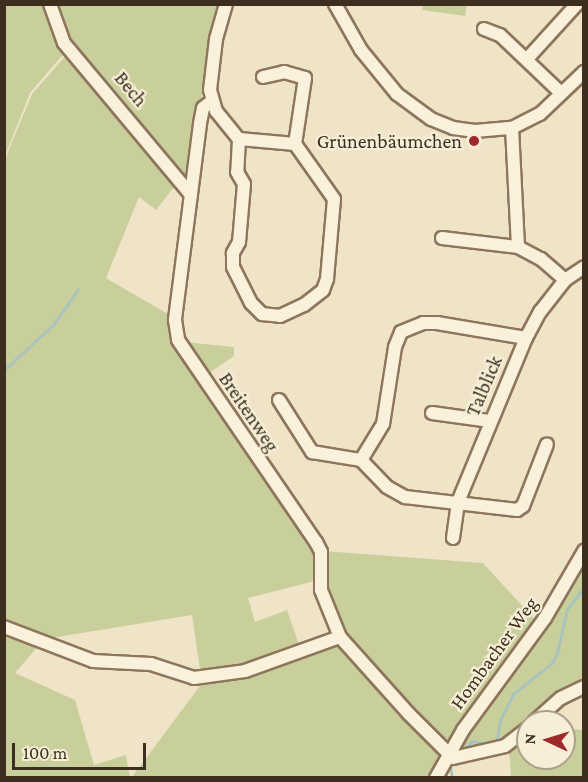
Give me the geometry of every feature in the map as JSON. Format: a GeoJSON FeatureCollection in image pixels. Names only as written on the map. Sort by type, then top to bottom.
{"type":"FeatureCollection","features":[{"type":"Feature","properties":{"kind":"street","name":"Bech"},"geometry":{"type":"LineString","coordinates":[[50,4],[64,43],[191,195]]}},
{"type":"Feature","properties":{"kind":"street"},"geometry":{"type":"LineString","coordinates":[[226,4],[211,71],[212,100],[222,120],[239,139],[295,144]]}},
{"type":"Feature","properties":{"kind":"street"},"geometry":{"type":"LineString","coordinates":[[335,4],[361,50],[403,100],[453,128],[475,131],[513,128],[540,114],[584,72]]}},
{"type":"Feature","properties":{"kind":"street"},"geometry":{"type":"LineString","coordinates":[[527,59],[577,4]]}},
{"type":"Feature","properties":{"kind":"street"},"geometry":{"type":"LineString","coordinates":[[484,29],[500,35],[561,93]]}},
{"type":"Feature","properties":{"kind":"street"},"geometry":{"type":"LineString","coordinates":[[239,139],[237,172],[243,194],[233,267],[251,303],[262,314],[280,316],[304,305],[323,290],[327,279],[334,199],[295,144],[305,78],[284,72],[263,76]]}},
{"type":"Feature","properties":{"kind":"street","name":"Breitenweg"},"geometry":{"type":"LineString","coordinates":[[212,100],[203,108],[175,320],[178,340],[316,542],[321,552],[321,590],[340,637],[447,754]]}},
{"type":"Feature","properties":{"kind":"street"},"geometry":{"type":"LineString","coordinates":[[513,128],[518,247]]}},
{"type":"Feature","properties":{"kind":"street"},"geometry":{"type":"LineString","coordinates":[[442,238],[518,247],[541,259],[565,280]]}},
{"type":"Feature","properties":{"kind":"street","name":"Talblick"},"geometry":{"type":"LineString","coordinates":[[453,538],[458,502],[526,338],[540,312],[565,280],[584,267]]}},
{"type":"Feature","properties":{"kind":"street"},"geometry":{"type":"LineString","coordinates":[[362,460],[383,424],[394,347],[401,332],[430,323],[526,338]]}},
{"type":"Feature","properties":{"kind":"street"},"geometry":{"type":"LineString","coordinates":[[279,400],[312,452],[362,460],[395,493],[517,510],[526,497],[547,444]]}},
{"type":"Feature","properties":{"kind":"street"},"geometry":{"type":"LineString","coordinates":[[432,413],[490,421]]}},
{"type":"Feature","properties":{"kind":"street","name":"Hombacher Weg"},"geometry":{"type":"LineString","coordinates":[[436,777],[447,754],[545,618],[584,551]]}},
{"type":"Feature","properties":{"kind":"street"},"geometry":{"type":"LineString","coordinates":[[4,627],[93,661],[151,664],[194,678],[245,671],[340,637]]}},
{"type":"Feature","properties":{"kind":"street"},"geometry":{"type":"LineString","coordinates":[[548,710],[561,698],[584,687]]}},
{"type":"Feature","properties":{"kind":"street"},"geometry":{"type":"LineString","coordinates":[[447,754],[453,758],[505,746],[516,737]]}},
{"type":"Feature","properties":{"kind":"green space"},"geometry":{"type":"Polygon","coordinates":[[[5,5],[48,5],[67,50],[30,93],[5,156],[5,5]]]}},
{"type":"Feature","properties":{"kind":"green space"},"geometry":{"type":"Polygon","coordinates":[[[53,5],[224,5],[208,52],[188,189],[73,52],[53,5]]]}},
{"type":"Feature","properties":{"kind":"green space"},"geometry":{"type":"Polygon","coordinates":[[[423,5],[467,5],[465,16],[422,10],[423,5]]]}},
{"type":"Feature","properties":{"kind":"green space"},"geometry":{"type":"Polygon","coordinates":[[[68,53],[178,182],[156,210],[139,197],[106,278],[173,317],[172,328],[319,551],[319,580],[248,598],[255,622],[287,610],[302,653],[339,641],[438,749],[438,767],[433,778],[132,777],[202,683],[192,615],[45,639],[5,624],[5,159],[32,94],[68,53]]]}},
{"type":"Feature","properties":{"kind":"green space"},"geometry":{"type":"Polygon","coordinates":[[[184,342],[234,347],[234,356],[205,376],[184,342]]]}},
{"type":"Feature","properties":{"kind":"green space"},"geometry":{"type":"Polygon","coordinates":[[[324,551],[483,563],[538,623],[450,743],[442,740],[341,636],[325,580],[324,551]]]}},
{"type":"Feature","properties":{"kind":"green space"},"geometry":{"type":"Polygon","coordinates":[[[583,558],[583,684],[545,710],[516,710],[516,736],[454,756],[463,735],[583,558]]]}},
{"type":"Feature","properties":{"kind":"green space"},"geometry":{"type":"Polygon","coordinates":[[[5,629],[40,644],[15,673],[75,700],[94,765],[126,755],[130,777],[5,778],[5,629]]]}},
{"type":"Feature","properties":{"kind":"green space"},"geometry":{"type":"Polygon","coordinates":[[[576,729],[583,730],[583,777],[511,777],[509,747],[516,742],[516,770],[576,770],[576,729]]]}},
{"type":"Feature","properties":{"kind":"waterway"},"geometry":{"type":"LineString","coordinates":[[4,370],[54,324],[78,289]]}},
{"type":"Feature","properties":{"kind":"waterway"},"geometry":{"type":"LineString","coordinates":[[462,750],[472,741],[487,744],[497,740],[500,720],[513,694],[552,663],[557,653],[567,609],[584,587]]}},
{"type":"Feature","properties":{"kind":"waterway"},"geometry":{"type":"LineString","coordinates":[[450,766],[452,778]]}},
{"type":"Feature","properties":{"kind":"place","name":"Grünenbäumchen"},"geometry":{"type":"Point","coordinates":[474,141]}}]}
